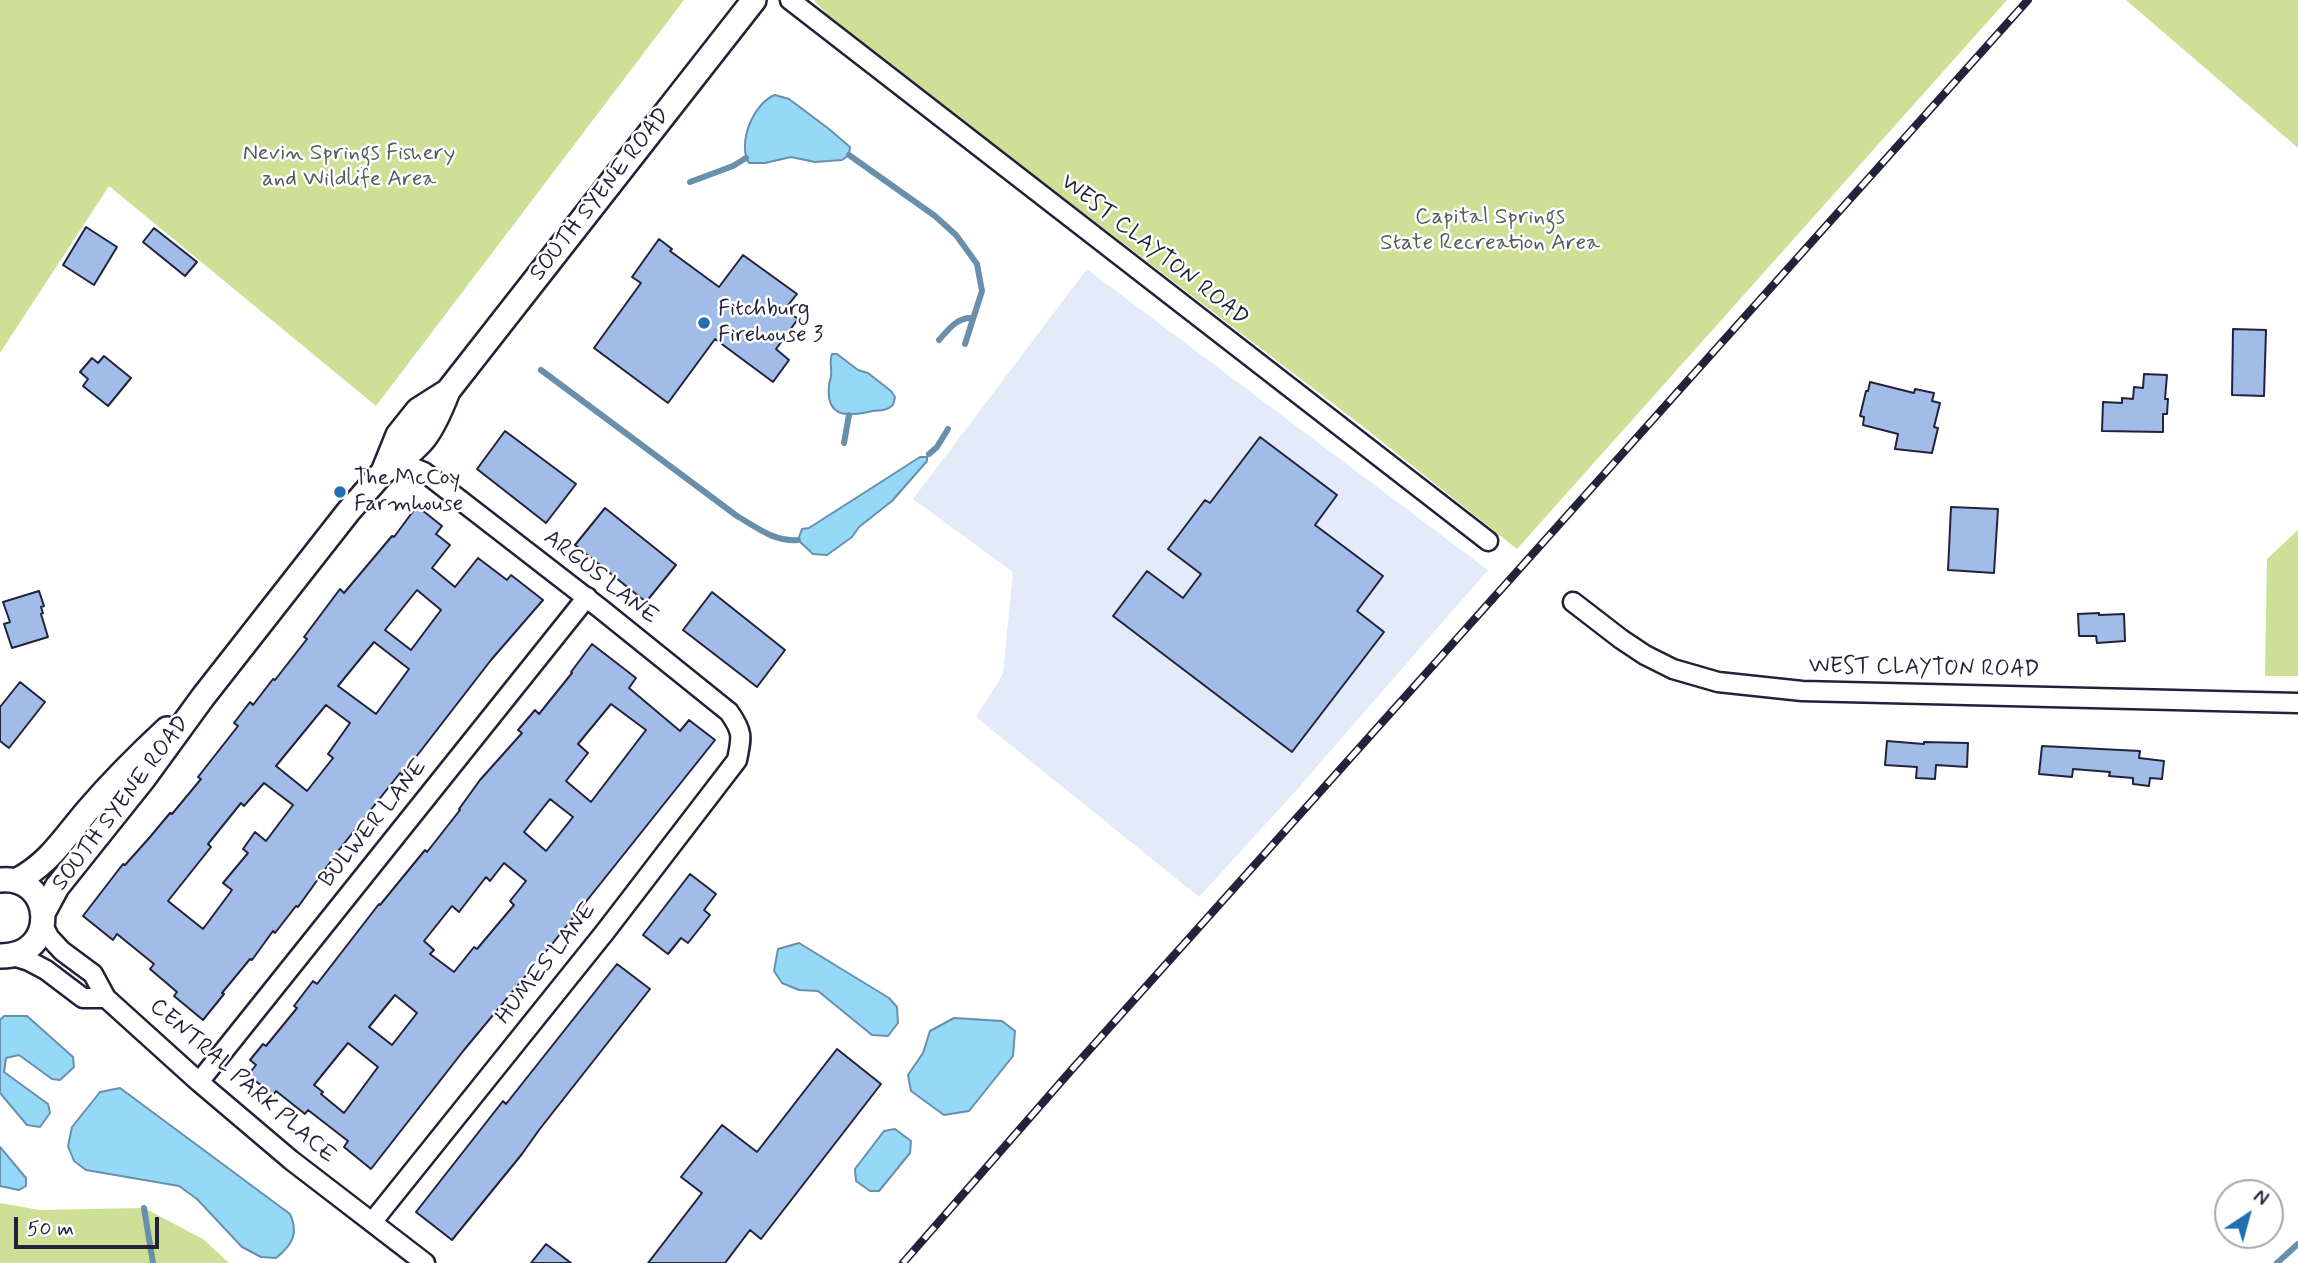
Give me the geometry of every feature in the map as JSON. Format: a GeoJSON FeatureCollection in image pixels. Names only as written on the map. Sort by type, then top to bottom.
{"type":"FeatureCollection","features":[{"type":"Feature","properties":{"kind":"street","name":"SOUTH SYENE ROAD"},"geometry":{"type":"LineString","coordinates":[[4,958],[23,952],[33,945],[39,936],[43,919],[57,887],[348,512],[387,470],[416,450],[436,423],[449,391],[754,0]]}},
{"type":"Feature","properties":{"kind":"street","name":"WEST CLAYTON ROAD"},"geometry":{"type":"LineString","coordinates":[[790,0],[1488,541]]}},
{"type":"Feature","properties":{"kind":"street","name":"SOUTH SYENE ROAD"},"geometry":{"type":"LineString","coordinates":[[387,470],[398,435],[418,410],[449,391]]}},
{"type":"Feature","properties":{"kind":"street"},"geometry":{"type":"LineString","coordinates":[[416,450],[416,458],[424,472]]}},
{"type":"Feature","properties":{"kind":"street","name":"ARGUS LANE"},"geometry":{"type":"LineString","coordinates":[[387,470],[412,467],[424,472],[587,597],[729,712],[740,728]]}},
{"type":"Feature","properties":{"kind":"street","name":"BULWER LANE"},"geometry":{"type":"LineString","coordinates":[[198,1082],[587,597]]}},
{"type":"Feature","properties":{"kind":"street","name":"WEST CLAYTON ROAD"},"geometry":{"type":"LineString","coordinates":[[1573,602],[1645,655],[1673,669],[1718,682],[1802,691],[2298,703]]}},
{"type":"Feature","properties":{"kind":"street","name":"SOUTH SYENE ROAD"},"geometry":{"type":"LineString","coordinates":[[5,880],[34,872],[127,765],[203,696]]}},
{"type":"Feature","properties":{"kind":"street","name":"HUMES LANE"},"geometry":{"type":"LineString","coordinates":[[373,1221],[604,932],[737,760],[741,744],[740,728]]}},
{"type":"Feature","properties":{"kind":"street","name":"SOUTH SYENE ROAD"},"geometry":{"type":"LineString","coordinates":[[5,880],[34,893],[43,919]]}},
{"type":"Feature","properties":{"kind":"street","name":"CENTRAL PARK PLACE"},"geometry":{"type":"LineString","coordinates":[[43,919],[49,937],[62,951],[93,974],[106,998],[198,1082],[291,1160],[425,1263]]}},
{"type":"Feature","properties":{"kind":"street"},"geometry":{"type":"LineString","coordinates":[[4,958],[29,961],[46,970],[83,998],[106,998]]}},
{"type":"Feature","properties":{"kind":"shaded area"},"geometry":{"type":"Polygon","coordinates":[[[1087,269],[1488,570],[1293,794],[1199,897],[976,717],[1003,674],[1013,572],[913,499],[1087,269]]]}},
{"type":"Feature","properties":{"kind":"green space","name":"Nevin Springs Fishery and Wildlife Area"},"geometry":{"type":"Polygon","coordinates":[[[0,0],[684,0],[376,406],[109,186],[0,353],[0,0]]]}},
{"type":"Feature","properties":{"kind":"green space","name":"Capital Springs State Recreation Area"},"geometry":{"type":"Polygon","coordinates":[[[814,0],[2007,0],[1517,549],[1361,425],[894,68],[830,18],[814,0]]]}},
{"type":"Feature","properties":{"kind":"green space"},"geometry":{"type":"Polygon","coordinates":[[[2126,0],[2298,0],[2298,148],[2126,0]]]}},
{"type":"Feature","properties":{"kind":"green space"},"geometry":{"type":"Polygon","coordinates":[[[2298,530],[2298,676],[2265,676],[2267,559],[2298,530]]]}},
{"type":"Feature","properties":{"kind":"green space"},"geometry":{"type":"Polygon","coordinates":[[[0,1203],[40,1210],[144,1208],[203,1239],[229,1263],[0,1263],[0,1203]]]}},
{"type":"Feature","properties":{"kind":"water"},"geometry":{"type":"Polygon","coordinates":[[[775,95],[789,99],[829,129],[850,147],[849,155],[842,160],[815,162],[791,157],[765,163],[749,163],[745,145],[749,125],[760,106],[775,95]]]}},
{"type":"Feature","properties":{"kind":"water"},"geometry":{"type":"Polygon","coordinates":[[[832,354],[837,354],[858,370],[868,373],[891,391],[895,397],[893,405],[884,410],[852,414],[834,409],[829,396],[832,354]]]}},
{"type":"Feature","properties":{"kind":"water"},"geometry":{"type":"Polygon","coordinates":[[[920,457],[927,457],[927,461],[892,501],[859,527],[852,537],[827,555],[813,554],[798,540],[802,529],[809,528],[920,457]]]}},
{"type":"Feature","properties":{"kind":"water"},"geometry":{"type":"Polygon","coordinates":[[[799,943],[889,998],[897,1007],[898,1023],[888,1036],[872,1035],[818,991],[799,990],[782,983],[774,971],[778,949],[799,943]]]}},
{"type":"Feature","properties":{"kind":"water"},"geometry":{"type":"Polygon","coordinates":[[[4,1016],[27,1016],[73,1057],[74,1067],[60,1080],[52,1079],[19,1055],[6,1058],[4,1072],[48,1104],[50,1113],[40,1127],[27,1125],[0,1093],[0,1020],[4,1016]]]}},
{"type":"Feature","properties":{"kind":"water"},"geometry":{"type":"Polygon","coordinates":[[[954,1018],[1002,1021],[1015,1031],[1013,1056],[969,1111],[944,1115],[911,1091],[908,1075],[923,1053],[930,1031],[954,1018]]]}},
{"type":"Feature","properties":{"kind":"water"},"geometry":{"type":"Polygon","coordinates":[[[120,1088],[290,1214],[294,1233],[290,1244],[282,1253],[276,1258],[261,1257],[242,1247],[197,1199],[179,1186],[86,1170],[74,1161],[68,1146],[72,1127],[100,1092],[120,1088]]]}},
{"type":"Feature","properties":{"kind":"water"},"geometry":{"type":"Polygon","coordinates":[[[895,1129],[911,1141],[910,1153],[879,1191],[870,1191],[856,1181],[855,1169],[884,1131],[895,1129]]]}},
{"type":"Feature","properties":{"kind":"water"},"geometry":{"type":"Polygon","coordinates":[[[0,1147],[26,1178],[26,1186],[19,1190],[0,1186],[0,1147]]]}},
{"type":"Feature","properties":{"kind":"building"},"geometry":{"type":"Polygon","coordinates":[[[86,227],[117,247],[94,285],[63,265],[86,227]]]}},
{"type":"Feature","properties":{"kind":"building"},"geometry":{"type":"Polygon","coordinates":[[[154,228],[197,262],[185,276],[143,242],[154,228]]]}},
{"type":"Feature","properties":{"kind":"building","name":"Fitchburg Firehouse 3"},"geometry":{"type":"Polygon","coordinates":[[[659,239],[672,249],[670,251],[719,287],[743,255],[797,294],[785,309],[798,319],[776,349],[789,360],[773,382],[715,339],[668,403],[594,348],[641,283],[632,277],[659,239]]]}},
{"type":"Feature","properties":{"kind":"building"},"geometry":{"type":"Polygon","coordinates":[[[2233,329],[2266,330],[2264,396],[2232,395],[2233,329]]]}},
{"type":"Feature","properties":{"kind":"building"},"geometry":{"type":"Polygon","coordinates":[[[104,356],[131,378],[108,406],[83,386],[88,379],[80,372],[92,358],[98,363],[104,356]]]}},
{"type":"Feature","properties":{"kind":"building"},"geometry":{"type":"Polygon","coordinates":[[[2144,374],[2167,375],[2167,414],[2163,414],[2163,432],[2102,431],[2103,402],[2122,403],[2122,398],[2133,399],[2134,387],[2143,388],[2144,374]]]}},
{"type":"Feature","properties":{"kind":"building"},"geometry":{"type":"Polygon","coordinates":[[[1870,382],[1914,393],[1915,389],[1934,393],[1932,401],[1940,403],[1934,427],[1938,428],[1932,453],[1895,449],[1898,434],[1863,425],[1864,417],[1860,416],[1870,382]]]}},
{"type":"Feature","properties":{"kind":"building"},"geometry":{"type":"Polygon","coordinates":[[[505,431],[576,484],[546,523],[477,469],[505,431]]]}},
{"type":"Feature","properties":{"kind":"building"},"geometry":{"type":"Polygon","coordinates":[[[1260,437],[1337,495],[1315,525],[1383,576],[1357,611],[1384,632],[1292,752],[1113,616],[1147,571],[1183,598],[1201,574],[1168,549],[1205,500],[1210,503],[1260,437]]]}},
{"type":"Feature","properties":{"kind":"building"},"geometry":{"type":"Polygon","coordinates":[[[417,506],[442,526],[436,534],[450,545],[432,568],[455,587],[478,558],[507,580],[511,575],[543,600],[491,660],[402,775],[400,773],[298,907],[296,906],[275,933],[273,931],[203,1020],[174,996],[177,992],[150,969],[154,964],[117,934],[113,940],[83,916],[123,864],[125,865],[170,813],[172,814],[201,779],[198,777],[238,726],[234,723],[250,702],[253,705],[273,679],[275,680],[307,639],[304,637],[340,589],[344,593],[392,536],[394,537],[417,506]],[[417,590],[385,630],[411,650],[441,610],[417,590]],[[374,642],[338,686],[376,714],[409,669],[374,642]],[[326,705],[276,766],[307,791],[333,758],[328,754],[350,723],[326,705]],[[264,783],[244,806],[241,803],[208,844],[211,847],[168,901],[203,929],[232,890],[223,883],[248,853],[243,849],[255,832],[266,841],[293,805],[264,783]]]}},
{"type":"Feature","properties":{"kind":"building"},"geometry":{"type":"Polygon","coordinates":[[[1951,507],[1998,509],[1994,573],[1948,570],[1951,507]]]}},
{"type":"Feature","properties":{"kind":"building"},"geometry":{"type":"Polygon","coordinates":[[[605,508],[676,565],[646,602],[575,545],[605,508]]]}},
{"type":"Feature","properties":{"kind":"building"},"geometry":{"type":"Polygon","coordinates":[[[39,591],[44,606],[41,607],[41,614],[48,637],[12,648],[4,624],[10,622],[3,602],[39,591]]]}},
{"type":"Feature","properties":{"kind":"building"},"geometry":{"type":"Polygon","coordinates":[[[712,592],[785,650],[757,687],[683,630],[712,592]]]}},
{"type":"Feature","properties":{"kind":"building"},"geometry":{"type":"Polygon","coordinates":[[[2078,614],[2124,614],[2125,641],[2097,643],[2096,636],[2079,636],[2078,614]]]}},
{"type":"Feature","properties":{"kind":"building"},"geometry":{"type":"Polygon","coordinates":[[[592,644],[636,678],[629,688],[680,731],[689,720],[715,740],[371,1169],[344,1147],[348,1141],[308,1110],[305,1114],[276,1091],[273,1095],[248,1075],[256,1065],[250,1060],[263,1044],[266,1046],[297,1008],[294,1006],[313,981],[317,984],[379,904],[425,850],[427,852],[480,780],[522,733],[518,730],[535,710],[539,714],[592,644]],[[611,704],[578,744],[588,753],[566,781],[591,802],[646,730],[611,704]],[[550,799],[524,832],[546,851],[573,817],[550,799]],[[504,863],[490,881],[486,877],[459,912],[452,906],[424,941],[434,950],[430,954],[454,972],[514,905],[510,901],[526,881],[504,863]],[[395,995],[369,1027],[392,1045],[417,1013],[395,995]],[[348,1043],[314,1085],[323,1092],[321,1094],[344,1113],[378,1067],[348,1043]]]}},
{"type":"Feature","properties":{"kind":"building"},"geometry":{"type":"Polygon","coordinates":[[[20,682],[45,702],[9,748],[0,741],[0,707],[20,682]]]}},
{"type":"Feature","properties":{"kind":"building"},"geometry":{"type":"Polygon","coordinates":[[[1887,741],[1968,743],[1967,767],[1936,765],[1935,779],[1916,778],[1917,767],[1885,765],[1887,741]]]}},
{"type":"Feature","properties":{"kind":"building"},"geometry":{"type":"Polygon","coordinates":[[[2042,746],[2140,751],[2139,758],[2164,761],[2162,779],[2150,778],[2149,786],[2133,784],[2133,778],[2109,776],[2110,772],[2073,769],[2072,777],[2039,774],[2042,746]]]}},
{"type":"Feature","properties":{"kind":"building"},"geometry":{"type":"Polygon","coordinates":[[[690,874],[716,894],[704,910],[710,915],[688,943],[681,938],[668,954],[643,935],[690,874]]]}},
{"type":"Feature","properties":{"kind":"building"},"geometry":{"type":"Polygon","coordinates":[[[617,964],[650,989],[452,1240],[416,1212],[503,1101],[506,1104],[617,964]]]}},
{"type":"Feature","properties":{"kind":"building"},"geometry":{"type":"Polygon","coordinates":[[[837,1049],[881,1084],[761,1239],[750,1230],[725,1263],[648,1263],[702,1193],[681,1177],[722,1125],[757,1152],[837,1049]]]}},
{"type":"Feature","properties":{"kind":"building"},"geometry":{"type":"Polygon","coordinates":[[[546,1244],[571,1263],[531,1263],[546,1244]]]}},
{"type":"Feature","properties":{"kind":"waterway"},"geometry":{"type":"LineString","coordinates":[[849,155],[935,216],[956,235],[977,264],[982,291],[965,344]]}},
{"type":"Feature","properties":{"kind":"waterway"},"geometry":{"type":"LineString","coordinates":[[690,182],[733,166],[746,158]]}},
{"type":"Feature","properties":{"kind":"waterway"},"geometry":{"type":"LineString","coordinates":[[939,340],[957,322],[972,318]]}},
{"type":"Feature","properties":{"kind":"waterway"},"geometry":{"type":"LineString","coordinates":[[541,370],[737,516],[773,536],[798,540]]}},
{"type":"Feature","properties":{"kind":"waterway"},"geometry":{"type":"LineString","coordinates":[[844,443],[849,415]]}},
{"type":"Feature","properties":{"kind":"waterway"},"geometry":{"type":"LineString","coordinates":[[929,454],[937,447],[948,429]]}},
{"type":"Feature","properties":{"kind":"waterway"},"geometry":{"type":"LineString","coordinates":[[144,1208],[153,1263]]}},
{"type":"Feature","properties":{"kind":"waterway"},"geometry":{"type":"LineString","coordinates":[[2277,1263],[2298,1244]]}},
{"type":"Feature","properties":{"kind":"railway"},"geometry":{"type":"LineString","coordinates":[[903,1263],[1074,1067],[2028,0]]}},
{"type":"Feature","properties":{"kind":"place","name":"Fitchburg Firehouse 3"},"geometry":{"type":"Point","coordinates":[704,323]}},
{"type":"Feature","properties":{"kind":"place","name":"The McCoy Farmhouse"},"geometry":{"type":"Point","coordinates":[340,492]}}]}
